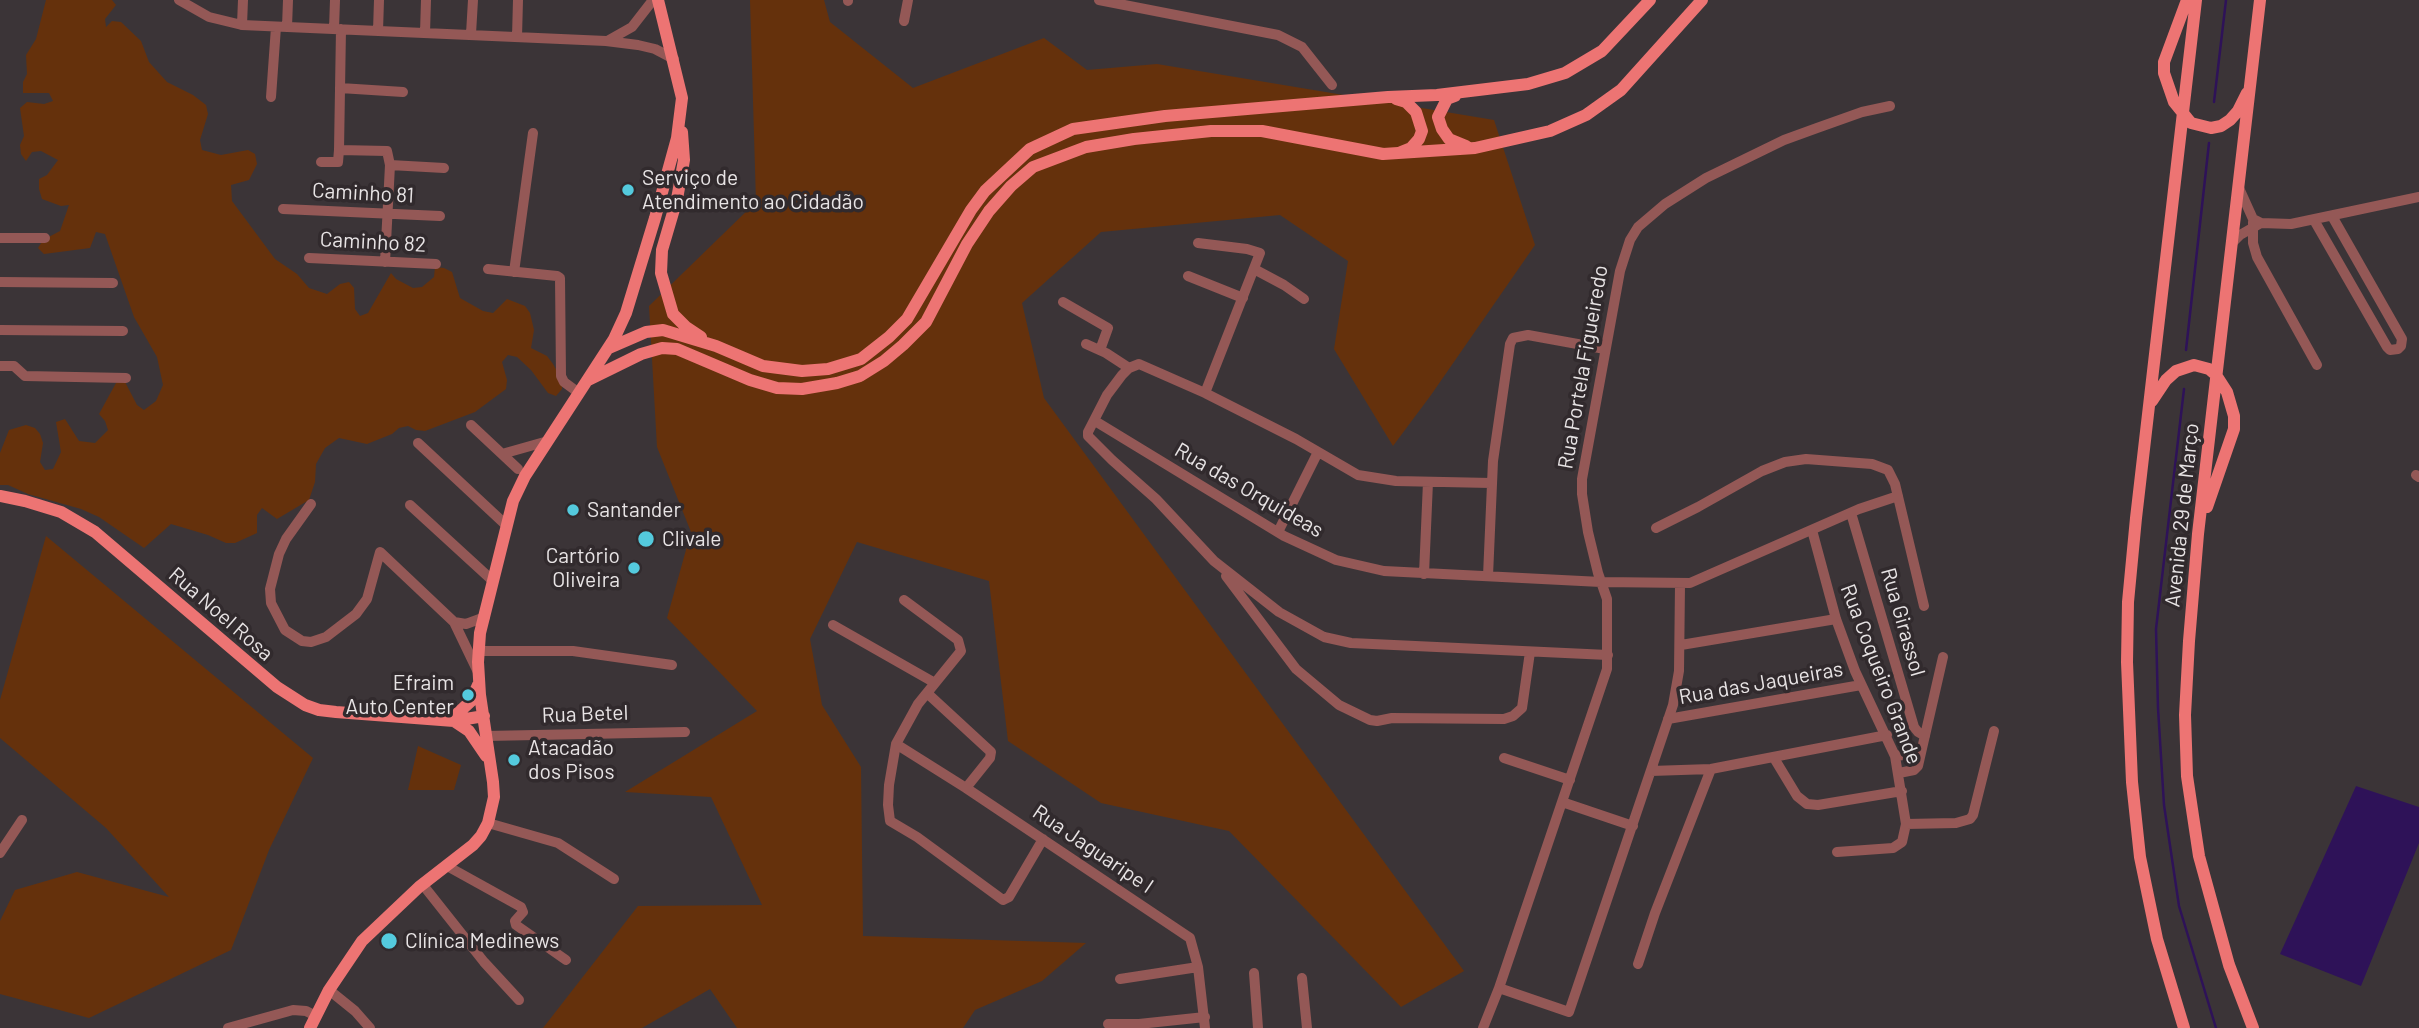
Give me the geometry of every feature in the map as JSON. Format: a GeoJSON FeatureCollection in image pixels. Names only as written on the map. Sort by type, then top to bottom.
{"type":"FeatureCollection","features":[{"type":"Feature","properties":{"kind":"main road"},"geometry":{"type":"LineString","coordinates":[[656,0],[674,59],[682,98],[684,160],[677,199],[662,250],[661,273],[673,313],[686,327],[716,346]]}},
{"type":"Feature","properties":{"kind":"main road"},"geometry":{"type":"LineString","coordinates":[[608,348],[646,332],[663,330],[716,346],[763,366],[802,371],[828,369],[861,359],[907,319],[971,209],[985,191],[1030,149],[1073,129],[1166,116],[1437,95],[1528,84],[1565,73],[1602,51],[1650,0]]}},
{"type":"Feature","properties":{"kind":"main road"},"geometry":{"type":"LineString","coordinates":[[588,380],[641,354],[662,348],[677,349],[750,380],[777,388],[802,389],[860,376],[894,353],[926,322],[967,244],[989,211],[1032,167],[1086,147],[1211,131],[1262,131],[1383,155],[1475,148],[1550,131],[1586,115],[1621,90],[1702,0]]}},
{"type":"Feature","properties":{"kind":"main road"},"geometry":{"type":"LineString","coordinates":[[2188,0],[2164,62],[2168,88],[2182,116],[2200,127],[2221,126],[2238,111],[2252,82]]}},
{"type":"Feature","properties":{"kind":"main road"},"geometry":{"type":"LineString","coordinates":[[2183,1028],[2168,982],[2148,900],[2136,827],[2129,743],[2127,662],[2128,602],[2148,410],[2196,0]]}},
{"type":"Feature","properties":{"kind":"main road","name":"Avenida 29 de Março"},"geometry":{"type":"LineString","coordinates":[[2253,1028],[2229,965],[2199,856],[2187,776],[2186,682],[2198,534],[2260,0]]}},
{"type":"Feature","properties":{"kind":"main road"},"geometry":{"type":"LineString","coordinates":[[1469,91],[1447,99],[1438,117],[1449,139],[1475,148]]}},
{"type":"Feature","properties":{"kind":"main road"},"geometry":{"type":"LineString","coordinates":[[1383,155],[1411,148],[1422,131],[1416,112],[1406,102],[1388,97]]}},
{"type":"Feature","properties":{"kind":"main road"},"geometry":{"type":"LineString","coordinates":[[313,1022],[329,990],[362,941],[481,836],[488,823],[494,797],[478,651],[506,525],[521,484],[608,348],[626,313],[681,118]]}},
{"type":"Feature","properties":{"kind":"main road"},"geometry":{"type":"LineString","coordinates":[[2148,410],[2157,391],[2176,371],[2194,365],[2209,369],[2216,375],[2232,403],[2234,429],[2198,534]]}},
{"type":"Feature","properties":{"kind":"main road","name":"Rua Noel Rosa"},"geometry":{"type":"LineString","coordinates":[[0,496],[61,512],[95,531],[277,687],[305,705],[336,712],[431,717],[456,717],[483,712]]}},
{"type":"Feature","properties":{"kind":"main road"},"geometry":{"type":"LineString","coordinates":[[479,678],[471,701],[456,717],[474,736],[492,767]]}},
{"type":"Feature","properties":{"kind":"street"},"geometry":{"type":"LineString","coordinates":[[179,0],[209,18],[242,25],[606,41],[655,49],[674,59]]}},
{"type":"Feature","properties":{"kind":"street"},"geometry":{"type":"LineString","coordinates":[[242,25],[243,0]]}},
{"type":"Feature","properties":{"kind":"street"},"geometry":{"type":"LineString","coordinates":[[271,97],[288,0]]}},
{"type":"Feature","properties":{"kind":"street"},"geometry":{"type":"LineString","coordinates":[[335,0],[340,88],[339,150]]}},
{"type":"Feature","properties":{"kind":"street"},"geometry":{"type":"LineString","coordinates":[[378,31],[379,0]]}},
{"type":"Feature","properties":{"kind":"street"},"geometry":{"type":"LineString","coordinates":[[425,33],[426,0]]}},
{"type":"Feature","properties":{"kind":"street"},"geometry":{"type":"LineString","coordinates":[[471,34],[473,0]]}},
{"type":"Feature","properties":{"kind":"street"},"geometry":{"type":"LineString","coordinates":[[517,37],[518,0]]}},
{"type":"Feature","properties":{"kind":"street"},"geometry":{"type":"LineString","coordinates":[[606,41],[632,27],[656,0]]}},
{"type":"Feature","properties":{"kind":"street"},"geometry":{"type":"LineString","coordinates":[[904,21],[908,0]]}},
{"type":"Feature","properties":{"kind":"street"},"geometry":{"type":"LineString","coordinates":[[1099,0],[1278,35],[1302,47],[1332,85]]}},
{"type":"Feature","properties":{"kind":"street"},"geometry":{"type":"LineString","coordinates":[[632,27],[638,45]]}},
{"type":"Feature","properties":{"kind":"street"},"geometry":{"type":"LineString","coordinates":[[340,88],[403,92]]}},
{"type":"Feature","properties":{"kind":"street","name":"Rua Portela Figueiredo"},"geometry":{"type":"LineString","coordinates":[[1483,1028],[1604,677],[1608,655],[1607,598],[1588,532],[1581,494],[1583,464],[1605,349],[1624,254],[1630,240],[1638,227],[1651,216],[1706,178],[1784,140],[1862,112],[1890,106]]}},
{"type":"Feature","properties":{"kind":"street"},"geometry":{"type":"LineString","coordinates":[[514,272],[533,133]]}},
{"type":"Feature","properties":{"kind":"street","name":"Caminho 81"},"geometry":{"type":"LineString","coordinates":[[321,162],[338,162],[339,150],[387,151],[390,165],[444,168]]}},
{"type":"Feature","properties":{"kind":"street"},"geometry":{"type":"LineString","coordinates":[[385,262],[390,165]]}},
{"type":"Feature","properties":{"kind":"street"},"geometry":{"type":"LineString","coordinates":[[2239,186],[2256,223],[2252,243],[2257,257],[2317,365]]}},
{"type":"Feature","properties":{"kind":"street"},"geometry":{"type":"LineString","coordinates":[[2232,243],[2256,223],[2291,224],[2419,197]]}},
{"type":"Feature","properties":{"kind":"street","name":"Caminho 81"},"geometry":{"type":"LineString","coordinates":[[283,209],[440,216]]}},
{"type":"Feature","properties":{"kind":"street"},"geometry":{"type":"LineString","coordinates":[[2314,220],[2387,347],[2390,350],[2398,349],[2402,339],[2332,216]]}},
{"type":"Feature","properties":{"kind":"street"},"geometry":{"type":"LineString","coordinates":[[0,238],[45,238]]}},
{"type":"Feature","properties":{"kind":"street"},"geometry":{"type":"LineString","coordinates":[[1198,243],[1260,253],[1205,393]]}},
{"type":"Feature","properties":{"kind":"street","name":"Caminho 82"},"geometry":{"type":"LineString","coordinates":[[309,258],[436,264]]}},
{"type":"Feature","properties":{"kind":"street"},"geometry":{"type":"LineString","coordinates":[[488,269],[559,278],[561,376],[564,382],[579,393]]}},
{"type":"Feature","properties":{"kind":"street"},"geometry":{"type":"LineString","coordinates":[[1254,269],[1304,299]]}},
{"type":"Feature","properties":{"kind":"street"},"geometry":{"type":"LineString","coordinates":[[1188,276],[1243,298]]}},
{"type":"Feature","properties":{"kind":"street"},"geometry":{"type":"LineString","coordinates":[[0,282],[113,284]]}},
{"type":"Feature","properties":{"kind":"street"},"geometry":{"type":"LineString","coordinates":[[1063,303],[1108,328],[1100,350]]}},
{"type":"Feature","properties":{"kind":"street"},"geometry":{"type":"LineString","coordinates":[[0,330],[123,331]]}},
{"type":"Feature","properties":{"kind":"street"},"geometry":{"type":"LineString","coordinates":[[1488,576],[1491,483],[1508,351],[1513,338],[1528,335],[1605,349]]}},
{"type":"Feature","properties":{"kind":"street"},"geometry":{"type":"LineString","coordinates":[[1086,344],[1129,368]]}},
{"type":"Feature","properties":{"kind":"street"},"geometry":{"type":"LineString","coordinates":[[1491,483],[1396,481],[1358,475],[1205,393],[1139,364],[1129,368],[1108,395],[1088,432],[1088,436],[1156,499],[1214,561],[1296,669],[1339,705],[1377,722],[1392,718],[1504,719],[1513,716],[1522,708],[1530,652]]}},
{"type":"Feature","properties":{"kind":"street"},"geometry":{"type":"LineString","coordinates":[[0,366],[14,366],[25,376],[126,378]]}},
{"type":"Feature","properties":{"kind":"street","name":"Rua das Orquideas"},"geometry":{"type":"LineString","coordinates":[[1095,421],[1278,532],[1306,547],[1352,565],[1424,574],[1680,585]]}},
{"type":"Feature","properties":{"kind":"street"},"geometry":{"type":"LineString","coordinates":[[471,425],[518,469]]}},
{"type":"Feature","properties":{"kind":"street"},"geometry":{"type":"LineString","coordinates":[[502,454],[548,441]]}},
{"type":"Feature","properties":{"kind":"street"},"geometry":{"type":"LineString","coordinates":[[418,443],[506,525]]}},
{"type":"Feature","properties":{"kind":"street"},"geometry":{"type":"LineString","coordinates":[[1278,532],[1318,452]]}},
{"type":"Feature","properties":{"kind":"street"},"geometry":{"type":"LineString","coordinates":[[1656,527],[1762,471],[1793,460],[1872,464],[1892,476],[1924,606]]}},
{"type":"Feature","properties":{"kind":"street"},"geometry":{"type":"LineString","coordinates":[[1424,574],[1428,482]]}},
{"type":"Feature","properties":{"kind":"street"},"geometry":{"type":"LineString","coordinates":[[1499,988],[1569,1012],[1678,688],[1681,645],[1680,585],[1702,579],[1851,513],[1898,496]]}},
{"type":"Feature","properties":{"kind":"street"},"geometry":{"type":"LineString","coordinates":[[312,504],[286,539],[270,589],[271,603],[285,629],[303,641],[310,642],[326,637],[356,614],[367,599],[380,552],[454,622],[479,678]]}},
{"type":"Feature","properties":{"kind":"street"},"geometry":{"type":"LineString","coordinates":[[410,505],[493,581]]}},
{"type":"Feature","properties":{"kind":"street","name":"Rua Girassol"},"geometry":{"type":"LineString","coordinates":[[1851,513],[1914,727],[1925,736]]}},
{"type":"Feature","properties":{"kind":"street","name":"Rua Coqueiro Grande"},"geometry":{"type":"LineString","coordinates":[[1812,530],[1836,619],[1861,685],[1895,756],[1906,824]]}},
{"type":"Feature","properties":{"kind":"street"},"geometry":{"type":"LineString","coordinates":[[1214,561],[1279,612],[1338,642],[1608,655]]}},
{"type":"Feature","properties":{"kind":"street"},"geometry":{"type":"LineString","coordinates":[[904,600],[961,645],[958,655],[914,711],[896,744],[889,785],[888,818],[1003,900],[1009,897],[1043,839]]}},
{"type":"Feature","properties":{"kind":"street"},"geometry":{"type":"LineString","coordinates":[[454,622],[466,624],[485,617]]}},
{"type":"Feature","properties":{"kind":"street"},"geometry":{"type":"LineString","coordinates":[[1681,645],[1836,619]]}},
{"type":"Feature","properties":{"kind":"street"},"geometry":{"type":"LineString","coordinates":[[833,625],[935,683]]}},
{"type":"Feature","properties":{"kind":"street"},"geometry":{"type":"LineString","coordinates":[[478,651],[573,651],[672,665]]}},
{"type":"Feature","properties":{"kind":"street"},"geometry":{"type":"LineString","coordinates":[[1899,773],[1914,770],[1917,766],[1943,657]]}},
{"type":"Feature","properties":{"kind":"street","name":"Rua das Jaqueiras"},"geometry":{"type":"LineString","coordinates":[[1668,719],[1861,685]]}},
{"type":"Feature","properties":{"kind":"street"},"geometry":{"type":"LineString","coordinates":[[927,693],[991,752],[990,758],[966,788]]}},
{"type":"Feature","properties":{"kind":"street"},"geometry":{"type":"LineString","coordinates":[[1837,852],[1893,848],[1902,842],[1906,824],[1956,823],[1970,819],[1994,731]]}},
{"type":"Feature","properties":{"kind":"street","name":"Rua Betel"},"geometry":{"type":"LineString","coordinates":[[486,736],[685,732]]}},
{"type":"Feature","properties":{"kind":"street"},"geometry":{"type":"LineString","coordinates":[[1651,771],[1711,769],[1887,735]]}},
{"type":"Feature","properties":{"kind":"street","name":"Rua Jaguaripe I"},"geometry":{"type":"LineString","coordinates":[[896,744],[1190,938],[1198,967],[1205,1023]]}},
{"type":"Feature","properties":{"kind":"street"},"geometry":{"type":"LineString","coordinates":[[1895,756],[1921,754]]}},
{"type":"Feature","properties":{"kind":"street"},"geometry":{"type":"LineString","coordinates":[[1504,758],[1570,780]]}},
{"type":"Feature","properties":{"kind":"street"},"geometry":{"type":"LineString","coordinates":[[1774,758],[1797,796],[1807,804],[1818,805],[1902,791]]}},
{"type":"Feature","properties":{"kind":"street"},"geometry":{"type":"LineString","coordinates":[[1638,964],[1711,769]]}},
{"type":"Feature","properties":{"kind":"street"},"geometry":{"type":"LineString","coordinates":[[1562,802],[1633,826]]}},
{"type":"Feature","properties":{"kind":"street"},"geometry":{"type":"LineString","coordinates":[[0,853],[22,820]]}},
{"type":"Feature","properties":{"kind":"street"},"geometry":{"type":"LineString","coordinates":[[488,823],[558,843],[614,879]]}},
{"type":"Feature","properties":{"kind":"street"},"geometry":{"type":"LineString","coordinates":[[447,866],[521,907],[523,912],[515,921],[516,925],[566,960]]}},
{"type":"Feature","properties":{"kind":"street"},"geometry":{"type":"LineString","coordinates":[[423,885],[484,962],[519,1000]]}},
{"type":"Feature","properties":{"kind":"street"},"geometry":{"type":"LineString","coordinates":[[1120,979],[1198,967]]}},
{"type":"Feature","properties":{"kind":"street"},"geometry":{"type":"LineString","coordinates":[[1254,973],[1258,1028]]}},
{"type":"Feature","properties":{"kind":"street"},"geometry":{"type":"LineString","coordinates":[[1302,978],[1307,1028]]}},
{"type":"Feature","properties":{"kind":"street"},"geometry":{"type":"LineString","coordinates":[[329,990],[355,1011],[370,1028]]}},
{"type":"Feature","properties":{"kind":"street"},"geometry":{"type":"LineString","coordinates":[[228,1028],[293,1010],[306,1011],[313,1022]]}},
{"type":"Feature","properties":{"kind":"street"},"geometry":{"type":"LineString","coordinates":[[1108,1024],[1205,1023]]}},
{"type":"Feature","properties":{"kind":"shaded area"},"geometry":{"type":"Polygon","coordinates":[[[46,0],[112,0],[116,5],[105,19],[106,27],[112,21],[121,22],[141,41],[149,62],[167,82],[206,105],[208,114],[200,140],[202,150],[221,155],[248,150],[255,154],[257,164],[249,180],[231,185],[232,201],[275,259],[297,274],[309,288],[327,294],[340,284],[349,282],[354,288],[355,309],[360,316],[368,313],[391,273],[396,279],[413,288],[422,287],[434,277],[435,267],[444,268],[452,272],[460,298],[483,311],[493,313],[507,299],[525,306],[530,313],[534,330],[531,348],[547,356],[562,380],[562,389],[556,396],[548,393],[531,370],[517,357],[508,355],[502,362],[507,380],[506,389],[475,412],[425,431],[408,426],[399,428],[392,434],[367,444],[339,438],[325,448],[316,464],[315,482],[309,500],[277,519],[262,508],[257,515],[257,533],[235,543],[226,543],[171,524],[144,548],[99,517],[81,509],[28,494],[8,485],[0,485],[0,453],[9,430],[26,425],[35,428],[43,443],[40,462],[45,470],[53,469],[61,452],[56,422],[65,419],[79,441],[95,443],[108,430],[99,414],[116,383],[124,380],[137,405],[144,410],[156,401],[163,385],[157,357],[134,317],[105,234],[96,232],[90,248],[44,254],[38,248],[43,240],[60,231],[69,205],[61,206],[42,199],[39,189],[39,179],[47,175],[58,160],[41,151],[32,152],[26,161],[21,154],[20,145],[24,136],[20,108],[27,102],[44,104],[53,101],[49,93],[23,93],[23,82],[27,74],[26,55],[36,39],[46,0]]]}},
{"type":"Feature","properties":{"kind":"shaded area"},"geometry":{"type":"Polygon","coordinates":[[[750,0],[824,0],[830,22],[913,88],[1044,38],[1087,70],[1157,64],[1494,120],[1535,245],[1393,446],[1334,349],[1348,261],[1280,215],[1101,232],[1022,303],[1044,398],[1464,971],[1401,1007],[1229,831],[1101,803],[1008,741],[989,581],[857,542],[810,639],[822,705],[861,767],[863,936],[1086,943],[1042,981],[975,1010],[963,1028],[737,1028],[710,989],[642,1028],[543,1028],[638,906],[762,905],[711,797],[625,792],[757,711],[667,618],[691,532],[657,447],[649,306],[756,202],[750,0]]]}},
{"type":"Feature","properties":{"kind":"shaded area"},"geometry":{"type":"Polygon","coordinates":[[[46,536],[313,758],[269,850],[231,950],[89,1018],[0,994],[0,921],[15,890],[77,872],[169,897],[106,828],[0,738],[0,700],[46,536]]]}},
{"type":"Feature","properties":{"kind":"shaded area"},"geometry":{"type":"Polygon","coordinates":[[[418,746],[461,765],[454,790],[408,790],[418,746]]]}},
{"type":"Feature","properties":{"kind":"shaded area"},"geometry":{"type":"Polygon","coordinates":[[[2356,786],[2419,807],[2419,843],[2361,986],[2280,954],[2356,786]]]}},
{"type":"Feature","properties":{"kind":"waterway"},"geometry":{"type":"LineString","coordinates":[[2214,102],[2226,0]]}},
{"type":"Feature","properties":{"kind":"waterway"},"geometry":{"type":"LineString","coordinates":[[2186,350],[2209,143]]}},
{"type":"Feature","properties":{"kind":"waterway"},"geometry":{"type":"LineString","coordinates":[[2184,389],[2156,629],[2158,708],[2164,805],[2179,906],[2216,1028]]}},
{"type":"Feature","properties":{"kind":"place","name":"Serviço de Atendimento ao Cidadão"},"geometry":{"type":"Point","coordinates":[628,190]}},
{"type":"Feature","properties":{"kind":"place","name":"Santander"},"geometry":{"type":"Point","coordinates":[573,510]}},
{"type":"Feature","properties":{"kind":"place","name":"Clivale"},"geometry":{"type":"Point","coordinates":[646,539]}},
{"type":"Feature","properties":{"kind":"place","name":"Cartório Oliveira"},"geometry":{"type":"Point","coordinates":[634,568]}},
{"type":"Feature","properties":{"kind":"place","name":"Efraim Auto Center"},"geometry":{"type":"Point","coordinates":[468,695]}},
{"type":"Feature","properties":{"kind":"place","name":"Atacadão dos Pisos"},"geometry":{"type":"Point","coordinates":[514,760]}},
{"type":"Feature","properties":{"kind":"place","name":"Clínica Medinews"},"geometry":{"type":"Point","coordinates":[389,941]}}]}
